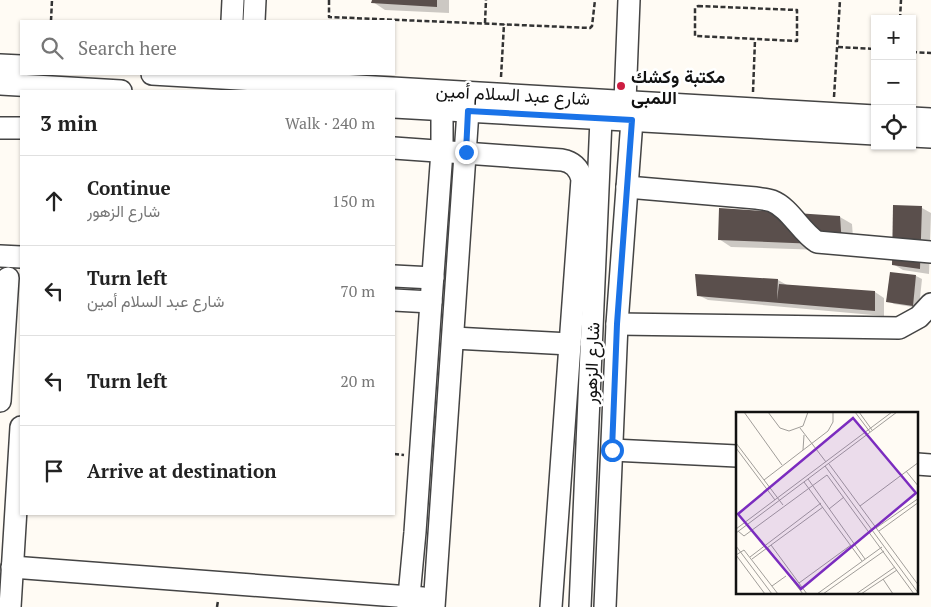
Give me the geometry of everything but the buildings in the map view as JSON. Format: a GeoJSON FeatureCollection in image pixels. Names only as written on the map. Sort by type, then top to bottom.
{"type":"FeatureCollection","features":[{"type":"Feature","properties":{"kind":"street"},"geometry":{"type":"LineString","coordinates":[[232,20],[233,0]]}},
{"type":"Feature","properties":{"kind":"street"},"geometry":{"type":"LineString","coordinates":[[254,20],[255,0]]}},
{"type":"Feature","properties":{"kind":"street","name":"شارع الزهور"},"geometry":{"type":"LineString","coordinates":[[605,607],[617,324],[627,186],[629,0]]}},
{"type":"Feature","properties":{"kind":"street"},"geometry":{"type":"LineString","coordinates":[[0,65],[20,66]]}},
{"type":"Feature","properties":{"kind":"street","name":"شارع عبد السلام أمين"},"geometry":{"type":"LineString","coordinates":[[163,75],[229,81],[500,93],[629,110],[871,134]]}},
{"type":"Feature","properties":{"kind":"street"},"geometry":{"type":"LineString","coordinates":[[0,84],[104,90]]}},
{"type":"Feature","properties":{"kind":"street","name":"شارع عبد السلام أمين"},"geometry":{"type":"LineString","coordinates":[[395,107],[601,118],[629,110],[752,108],[871,116]]}},
{"type":"Feature","properties":{"kind":"street"},"geometry":{"type":"LineString","coordinates":[[408,602],[432,302],[442,151],[442,110]]}},
{"type":"Feature","properties":{"kind":"street"},"geometry":{"type":"LineString","coordinates":[[12,566],[434,603],[450,396],[468,111]]}},
{"type":"Feature","properties":{"kind":"street","name":"شارع الزهور"},"geometry":{"type":"LineString","coordinates":[[580,607],[601,118]]}},
{"type":"Feature","properties":{"kind":"street"},"geometry":{"type":"LineString","coordinates":[[916,118],[931,119]]}},
{"type":"Feature","properties":{"kind":"street"},"geometry":{"type":"LineString","coordinates":[[0,128],[20,128]]}},
{"type":"Feature","properties":{"kind":"street"},"geometry":{"type":"LineString","coordinates":[[916,136],[931,137]]}},
{"type":"Feature","properties":{"kind":"street"},"geometry":{"type":"LineString","coordinates":[[395,148],[568,161],[580,173],[582,179],[551,607]]}},
{"type":"Feature","properties":{"kind":"street"},"geometry":{"type":"LineString","coordinates":[[627,186],[772,201],[787,210],[806,234],[816,242],[931,252]]}},
{"type":"Feature","properties":{"kind":"street"},"geometry":{"type":"LineString","coordinates":[[0,256],[20,257]]}},
{"type":"Feature","properties":{"kind":"street"},"geometry":{"type":"LineString","coordinates":[[395,276],[433,278]]}},
{"type":"Feature","properties":{"kind":"street"},"geometry":{"type":"LineString","coordinates":[[0,400],[10,279]]}},
{"type":"Feature","properties":{"kind":"street"},"geometry":{"type":"LineString","coordinates":[[395,300],[432,302]]}},
{"type":"Feature","properties":{"kind":"street"},"geometry":{"type":"LineString","coordinates":[[617,324],[899,328],[919,317],[931,304]]}},
{"type":"Feature","properties":{"kind":"street"},"geometry":{"type":"LineString","coordinates":[[454,338],[570,344]]}},
{"type":"Feature","properties":{"kind":"street"},"geometry":{"type":"LineString","coordinates":[[425,395],[450,396]]}},
{"type":"Feature","properties":{"kind":"street"},"geometry":{"type":"LineString","coordinates":[[10,607],[20,442]]}},
{"type":"Feature","properties":{"kind":"street"},"geometry":{"type":"LineString","coordinates":[[612,450],[736,456]]}},
{"type":"Feature","properties":{"kind":"street"},"geometry":{"type":"LineString","coordinates":[[918,464],[931,464]]}},
{"type":"Feature","properties":{"kind":"street"},"geometry":{"type":"LineString","coordinates":[[415,532],[440,532]]}},
{"type":"Feature","properties":{"kind":"path"},"geometry":{"type":"LineString","coordinates":[[51,20],[52,0]]}},
{"type":"Feature","properties":{"kind":"path"},"geometry":{"type":"LineString","coordinates":[[329,0],[329,17],[374,20]]}},
{"type":"Feature","properties":{"kind":"path"},"geometry":{"type":"LineString","coordinates":[[485,23],[486,0]]}},
{"type":"Feature","properties":{"kind":"path"},"geometry":{"type":"LineString","coordinates":[[395,21],[591,28],[595,0]]}},
{"type":"Feature","properties":{"kind":"path"},"geometry":{"type":"LineString","coordinates":[[708,0],[708,6]]}},
{"type":"Feature","properties":{"kind":"path"},"geometry":{"type":"LineString","coordinates":[[834,113],[840,0]]}},
{"type":"Feature","properties":{"kind":"path"},"geometry":{"type":"LineString","coordinates":[[900,15],[901,0]]}},
{"type":"Feature","properties":{"kind":"path"},"geometry":{"type":"LineString","coordinates":[[698,6],[708,6],[798,10],[796,42],[755,40],[696,36],[695,8],[698,6]]}},
{"type":"Feature","properties":{"kind":"path"},"geometry":{"type":"LineString","coordinates":[[500,93],[504,24]]}},
{"type":"Feature","properties":{"kind":"path"},"geometry":{"type":"LineString","coordinates":[[752,108],[755,40]]}},
{"type":"Feature","properties":{"kind":"path"},"geometry":{"type":"LineString","coordinates":[[838,47],[871,50]]}},
{"type":"Feature","properties":{"kind":"path"},"geometry":{"type":"LineString","coordinates":[[916,52],[931,53]]}},
{"type":"Feature","properties":{"kind":"place","name":"مكتبة وكشك اللمبى"},"geometry":{"type":"Point","coordinates":[621,86]}},
{"type":"Feature","properties":{"kind":"route"},"geometry":{"type":"LineString","coordinates":[[466,152],[468,111],[632,120],[617,324],[612,450]]}}]}
